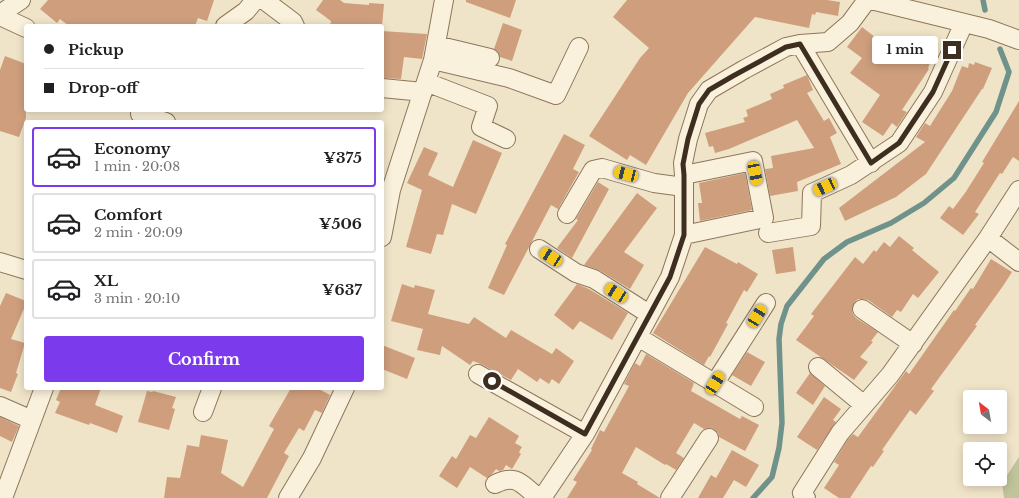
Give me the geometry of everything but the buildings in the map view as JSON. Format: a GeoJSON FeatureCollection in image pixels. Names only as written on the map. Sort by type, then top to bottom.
{"type":"FeatureCollection","features":[{"type":"Feature","properties":{"kind":"street"},"geometry":{"type":"LineString","coordinates":[[21,0],[0,15],[24,27]]}},
{"type":"Feature","properties":{"kind":"street"},"geometry":{"type":"LineString","coordinates":[[228,24],[246,11],[255,0]]}},
{"type":"Feature","properties":{"kind":"street"},"geometry":{"type":"LineString","coordinates":[[264,0],[294,24]]}},
{"type":"Feature","properties":{"kind":"street"},"geometry":{"type":"LineString","coordinates":[[384,227],[391,190],[425,87],[434,52],[444,0]]}},
{"type":"Feature","properties":{"kind":"street"},"geometry":{"type":"LineString","coordinates":[[542,498],[585,434],[670,277],[684,235],[683,164],[688,139],[699,104],[709,90],[786,47],[800,44],[828,42],[850,23],[867,0]]}},
{"type":"Feature","properties":{"kind":"street"},"geometry":{"type":"LineString","coordinates":[[871,0],[964,22],[1019,40]]}},
{"type":"Feature","properties":{"kind":"street"},"geometry":{"type":"LineString","coordinates":[[768,233],[811,226],[812,193],[851,175],[899,143],[933,92],[964,22]]}},
{"type":"Feature","properties":{"kind":"street"},"geometry":{"type":"LineString","coordinates":[[800,44],[871,163]]}},
{"type":"Feature","properties":{"kind":"street"},"geometry":{"type":"LineString","coordinates":[[434,52],[556,96],[579,47]]}},
{"type":"Feature","properties":{"kind":"street"},"geometry":{"type":"LineString","coordinates":[[434,52],[490,58]]}},
{"type":"Feature","properties":{"kind":"street"},"geometry":{"type":"LineString","coordinates":[[384,88],[425,87],[488,106],[481,127],[506,139]]}},
{"type":"Feature","properties":{"kind":"street"},"geometry":{"type":"LineString","coordinates":[[140,115],[159,120]]}},
{"type":"Feature","properties":{"kind":"street"},"geometry":{"type":"LineString","coordinates":[[567,214],[593,170],[602,168],[654,183],[684,181],[753,161],[764,218],[684,235]]}},
{"type":"Feature","properties":{"kind":"street"},"geometry":{"type":"LineString","coordinates":[[806,498],[802,493],[840,432],[890,375],[913,344],[988,238],[1019,190]]}},
{"type":"Feature","properties":{"kind":"street"},"geometry":{"type":"LineString","coordinates":[[988,238],[1019,262]]}},
{"type":"Feature","properties":{"kind":"street"},"geometry":{"type":"LineString","coordinates":[[539,249],[576,273],[594,279],[649,314]]}},
{"type":"Feature","properties":{"kind":"street"},"geometry":{"type":"LineString","coordinates":[[0,262],[24,269]]}},
{"type":"Feature","properties":{"kind":"street"},"geometry":{"type":"LineString","coordinates":[[715,383],[766,303]]}},
{"type":"Feature","properties":{"kind":"street"},"geometry":{"type":"LineString","coordinates":[[862,310],[913,344]]}},
{"type":"Feature","properties":{"kind":"street"},"geometry":{"type":"LineString","coordinates":[[638,337],[754,407]]}},
{"type":"Feature","properties":{"kind":"street"},"geometry":{"type":"LineString","coordinates":[[818,367],[864,405]]}},
{"type":"Feature","properties":{"kind":"street"},"geometry":{"type":"LineString","coordinates":[[478,374],[585,434]]}},
{"type":"Feature","properties":{"kind":"street"},"geometry":{"type":"LineString","coordinates":[[3,498],[43,390]]}},
{"type":"Feature","properties":{"kind":"street"},"geometry":{"type":"LineString","coordinates":[[203,412],[211,390]]}},
{"type":"Feature","properties":{"kind":"street"},"geometry":{"type":"LineString","coordinates":[[288,498],[312,458],[343,390]]}},
{"type":"Feature","properties":{"kind":"street"},"geometry":{"type":"LineString","coordinates":[[0,406],[32,420]]}},
{"type":"Feature","properties":{"kind":"street"},"geometry":{"type":"LineString","coordinates":[[670,498],[709,438]]}},
{"type":"Feature","properties":{"kind":"street"},"geometry":{"type":"LineString","coordinates":[[495,484],[503,480],[516,479],[539,498]]}},
{"type":"Feature","properties":{"kind":"green space"},"geometry":{"type":"Polygon","coordinates":[[[1019,457],[1019,498],[1004,498],[1002,486],[1007,486],[1007,475],[1019,457]]]}},
{"type":"Feature","properties":{"kind":"waterway"},"geometry":{"type":"LineString","coordinates":[[983,0],[985,10]]}},
{"type":"Feature","properties":{"kind":"waterway"},"geometry":{"type":"LineString","coordinates":[[753,498],[772,477],[779,448],[782,423],[779,339],[781,324],[787,306],[824,259],[847,242],[891,223],[924,203],[954,178],[996,112],[1009,72],[1000,49]]}},
{"type":"Feature","properties":{"kind":"route"},"geometry":{"type":"LineString","coordinates":[[492,381],[585,434],[670,277],[684,235],[683,164],[688,139],[699,104],[709,90],[786,47],[800,44],[871,163],[899,143],[933,92],[952,50]]}}]}
